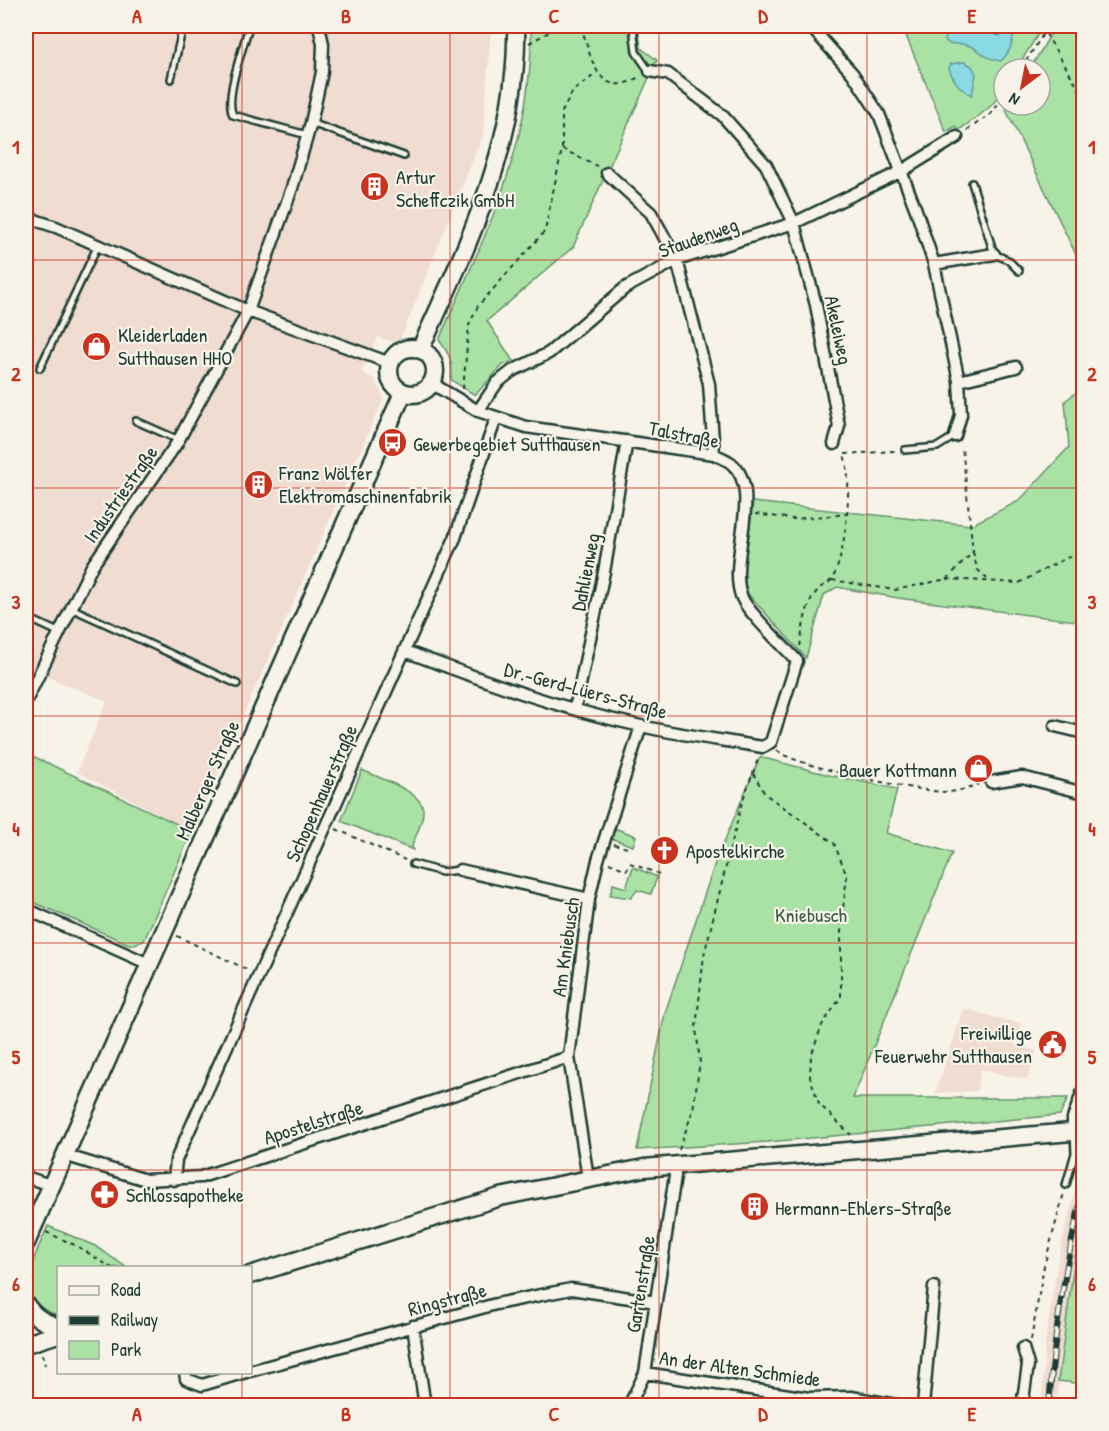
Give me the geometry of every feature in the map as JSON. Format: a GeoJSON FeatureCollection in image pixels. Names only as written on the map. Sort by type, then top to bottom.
{"type":"FeatureCollection","features":[{"type":"Feature","properties":{"kind":"street","name":"Industriestraße"},"geometry":{"type":"LineString","coordinates":[[26,701],[92,566],[179,440],[248,311],[292,189],[311,123],[322,72],[323,44],[319,26]]}},
{"type":"Feature","properties":{"kind":"street"},"geometry":{"type":"LineString","coordinates":[[420,350],[470,240],[503,140],[512,97],[516,26]]}},
{"type":"Feature","properties":{"kind":"street"},"geometry":{"type":"LineString","coordinates":[[810,26],[853,74],[879,114],[902,171],[934,264],[959,381],[961,415],[955,436]]}},
{"type":"Feature","properties":{"kind":"street","name":"Akeleiweg"},"geometry":{"type":"LineString","coordinates":[[650,71],[668,74],[722,115],[766,165],[794,223],[816,305],[839,426],[834,444]]}},
{"type":"Feature","properties":{"kind":"street","name":"Staudenweg"},"geometry":{"type":"LineString","coordinates":[[478,411],[497,382],[512,371],[549,353],[625,288],[677,260],[794,223],[902,171],[957,137]]}},
{"type":"Feature","properties":{"kind":"street"},"geometry":{"type":"LineString","coordinates":[[607,173],[651,213],[677,260],[709,384],[714,454]]}},
{"type":"Feature","properties":{"kind":"street"},"geometry":{"type":"LineString","coordinates":[[26,217],[56,227],[248,311],[390,363]]}},
{"type":"Feature","properties":{"kind":"street"},"geometry":{"type":"LineString","coordinates":[[934,264],[994,254]]}},
{"type":"Feature","properties":{"kind":"street"},"geometry":{"type":"LineString","coordinates":[[412,348],[420,350],[433,364],[431,383],[419,393],[403,393],[392,384],[388,370],[390,363],[399,352],[412,348]]}},
{"type":"Feature","properties":{"kind":"street"},"geometry":{"type":"LineString","coordinates":[[959,381],[1016,367]]}},
{"type":"Feature","properties":{"kind":"street","name":"Talstraße"},"geometry":{"type":"LineString","coordinates":[[431,383],[478,411],[526,427],[714,454],[731,463],[742,478],[744,513],[737,579],[742,599],[797,661]]}},
{"type":"Feature","properties":{"kind":"street","name":"Malberger Straße"},"geometry":{"type":"LineString","coordinates":[[26,1243],[403,393]]}},
{"type":"Feature","properties":{"kind":"street","name":"Schopenhauerstraße"},"geometry":{"type":"LineString","coordinates":[[174,1180],[176,1160],[455,538],[496,418]]}},
{"type":"Feature","properties":{"kind":"street","name":"Dahlienweg"},"geometry":{"type":"LineString","coordinates":[[575,709],[604,572],[627,441]]}},
{"type":"Feature","properties":{"kind":"street","name":"Dr.-Gerd-Lüers-Straße"},"geometry":{"type":"LineString","coordinates":[[405,651],[490,684],[575,709],[641,726],[767,745]]}},
{"type":"Feature","properties":{"kind":"street"},"geometry":{"type":"LineString","coordinates":[[767,745],[797,661]]}},
{"type":"Feature","properties":{"kind":"street","name":"Am Kniebusch"},"geometry":{"type":"LineString","coordinates":[[588,1178],[569,1057],[589,899],[598,860],[641,726]]}},
{"type":"Feature","properties":{"kind":"street"},"geometry":{"type":"LineString","coordinates":[[1055,726],[1083,734]]}},
{"type":"Feature","properties":{"kind":"street"},"geometry":{"type":"LineString","coordinates":[[991,782],[1022,777],[1083,793]]}},
{"type":"Feature","properties":{"kind":"street"},"geometry":{"type":"LineString","coordinates":[[460,870],[589,899]]}},
{"type":"Feature","properties":{"kind":"street"},"geometry":{"type":"LineString","coordinates":[[26,909],[149,963]]}},
{"type":"Feature","properties":{"kind":"street","name":"Apostelstraße"},"geometry":{"type":"LineString","coordinates":[[64,1155],[146,1180],[201,1177],[569,1057]]}},
{"type":"Feature","properties":{"kind":"street"},"geometry":{"type":"LineString","coordinates":[[252,1274],[490,1200],[588,1178],[674,1164],[1078,1131],[1073,1118],[1083,1088]]}},
{"type":"Feature","properties":{"kind":"street","name":"Gartenstraße"},"geometry":{"type":"LineString","coordinates":[[629,1406],[645,1373],[675,1176],[674,1164]]}},
{"type":"Feature","properties":{"kind":"street"},"geometry":{"type":"LineString","coordinates":[[26,1177],[51,1185]]}},
{"type":"Feature","properties":{"kind":"street"},"geometry":{"type":"LineString","coordinates":[[923,1406],[934,1287]]}},
{"type":"Feature","properties":{"kind":"street","name":"Ringstraße"},"geometry":{"type":"LineString","coordinates":[[252,1370],[496,1304],[571,1290],[656,1302]]}},
{"type":"Feature","properties":{"kind":"street"},"geometry":{"type":"LineString","coordinates":[[26,1305],[32,1314],[57,1327]]}},
{"type":"Feature","properties":{"kind":"street"},"geometry":{"type":"LineString","coordinates":[[413,1326],[425,1406]]}},
{"type":"Feature","properties":{"kind":"street"},"geometry":{"type":"LineString","coordinates":[[26,1344],[57,1334]]}},
{"type":"Feature","properties":{"kind":"street"},"geometry":{"type":"LineString","coordinates":[[1022,1406],[1028,1365],[1023,1348]]}},
{"type":"Feature","properties":{"kind":"street","name":"An der Alten Schmiede"},"geometry":{"type":"LineString","coordinates":[[645,1373],[809,1398],[851,1397],[902,1406]]}},
{"type":"Feature","properties":{"kind":"street"},"geometry":{"type":"LineString","coordinates":[[185,1374],[186,1379],[202,1385],[239,1374]]}},
{"type":"Feature","properties":{"kind":"lane"},"geometry":{"type":"LineString","coordinates":[[171,79],[183,26]]}},
{"type":"Feature","properties":{"kind":"lane"},"geometry":{"type":"LineString","coordinates":[[249,26],[235,79],[230,109],[233,115],[308,135]]}},
{"type":"Feature","properties":{"kind":"lane"},"geometry":{"type":"LineString","coordinates":[[633,26],[636,52],[650,71]]}},
{"type":"Feature","properties":{"kind":"lane"},"geometry":{"type":"LineString","coordinates":[[311,123],[404,156]]}},
{"type":"Feature","properties":{"kind":"lane"},"geometry":{"type":"LineString","coordinates":[[972,183],[994,254],[1008,260],[1019,271]]}},
{"type":"Feature","properties":{"kind":"lane"},"geometry":{"type":"LineString","coordinates":[[40,368],[98,245]]}},
{"type":"Feature","properties":{"kind":"lane"},"geometry":{"type":"LineString","coordinates":[[136,421],[179,440]]}},
{"type":"Feature","properties":{"kind":"lane"},"geometry":{"type":"LineString","coordinates":[[905,450],[937,447],[955,436]]}},
{"type":"Feature","properties":{"kind":"lane"},"geometry":{"type":"LineString","coordinates":[[70,607],[237,684]]}},
{"type":"Feature","properties":{"kind":"lane"},"geometry":{"type":"LineString","coordinates":[[26,617],[58,632]]}},
{"type":"Feature","properties":{"kind":"lane"},"geometry":{"type":"LineString","coordinates":[[413,864],[442,872],[460,870]]}},
{"type":"Feature","properties":{"kind":"lane"},"geometry":{"type":"LineString","coordinates":[[1066,1185],[1075,1153],[1078,1131]]}},
{"type":"Feature","properties":{"kind":"path"},"geometry":{"type":"LineString","coordinates":[[516,48],[560,26]]}},
{"type":"Feature","properties":{"kind":"path"},"geometry":{"type":"LineString","coordinates":[[581,26],[597,74],[608,83],[627,84],[650,71]]}},
{"type":"Feature","properties":{"kind":"path"},"geometry":{"type":"LineString","coordinates":[[1041,26],[1083,97]]}},
{"type":"Feature","properties":{"kind":"path"},"geometry":{"type":"LineString","coordinates":[[1030,57],[1046,31]]}},
{"type":"Feature","properties":{"kind":"path"},"geometry":{"type":"LineString","coordinates":[[458,400],[464,386],[469,325],[478,306],[545,231],[562,149],[562,112],[573,91],[597,74]]}},
{"type":"Feature","properties":{"kind":"path"},"geometry":{"type":"LineString","coordinates":[[957,137],[992,113]]}},
{"type":"Feature","properties":{"kind":"path"},"geometry":{"type":"LineString","coordinates":[[562,149],[593,163],[607,173]]}},
{"type":"Feature","properties":{"kind":"path"},"geometry":{"type":"LineString","coordinates":[[955,436],[964,448],[973,552],[977,569],[990,581]]}},
{"type":"Feature","properties":{"kind":"path"},"geometry":{"type":"LineString","coordinates":[[797,661],[806,614],[818,590],[832,580],[842,550],[848,514],[844,454],[905,450]]}},
{"type":"Feature","properties":{"kind":"path"},"geometry":{"type":"LineString","coordinates":[[744,513],[793,519],[848,514]]}},
{"type":"Feature","properties":{"kind":"path"},"geometry":{"type":"LineString","coordinates":[[947,579],[973,552]]}},
{"type":"Feature","properties":{"kind":"path"},"geometry":{"type":"LineString","coordinates":[[832,580],[895,590],[947,579],[1019,583],[1066,558],[1083,554]]}},
{"type":"Feature","properties":{"kind":"path"},"geometry":{"type":"LineString","coordinates":[[674,1164],[693,1110],[700,1062],[696,1028],[704,955],[742,802],[767,745],[800,763],[905,785],[948,792],[991,782]]}},
{"type":"Feature","properties":{"kind":"path"},"geometry":{"type":"LineString","coordinates":[[753,773],[765,794],[834,843],[847,876],[841,926],[841,997],[822,1025],[811,1056],[810,1077],[819,1104],[867,1149]]}},
{"type":"Feature","properties":{"kind":"path"},"geometry":{"type":"LineString","coordinates":[[327,824],[413,864]]}},
{"type":"Feature","properties":{"kind":"path"},"geometry":{"type":"LineString","coordinates":[[598,860],[627,870],[630,863],[659,874]]}},
{"type":"Feature","properties":{"kind":"path"},"geometry":{"type":"LineString","coordinates":[[164,930],[259,975]]}},
{"type":"Feature","properties":{"kind":"path"},"geometry":{"type":"LineString","coordinates":[[1023,1348],[1031,1340],[1044,1266],[1066,1185]]}},
{"type":"Feature","properties":{"kind":"path"},"geometry":{"type":"LineString","coordinates":[[33,1226],[77,1246],[109,1266]]}},
{"type":"Feature","properties":{"kind":"path"},"geometry":{"type":"LineString","coordinates":[[42,1354],[45,1365]]}},
{"type":"Feature","properties":{"kind":"shaded area"},"geometry":{"type":"Polygon","coordinates":[[[26,26],[491,26],[483,135],[400,340],[396,343],[378,337],[362,372],[374,379],[384,397],[192,831],[77,772],[107,701],[26,668],[26,26]]]}},
{"type":"Feature","properties":{"kind":"shaded area"},"geometry":{"type":"Polygon","coordinates":[[[964,1009],[1021,1024],[1014,1044],[1036,1051],[1027,1080],[980,1069],[977,1091],[935,1093],[964,1009]]]}},
{"type":"Feature","properties":{"kind":"shaded area"},"geometry":{"type":"Polygon","coordinates":[[[1083,1159],[1083,1223],[1075,1257],[1061,1351],[1057,1405],[1042,1406],[1045,1344],[1059,1255],[1083,1159]]]}},
{"type":"Feature","properties":{"kind":"green space"},"geometry":{"type":"Polygon","coordinates":[[[531,26],[638,26],[641,48],[657,60],[573,247],[487,321],[513,361],[503,365],[475,395],[451,380],[450,359],[439,340],[489,225],[515,149],[530,69],[531,26]]]}},
{"type":"Feature","properties":{"kind":"green space"},"geometry":{"type":"Polygon","coordinates":[[[902,26],[1031,26],[1039,33],[1024,57],[992,57],[991,106],[958,131],[956,126],[946,132],[902,26]]]}},
{"type":"Feature","properties":{"kind":"green space"},"geometry":{"type":"Polygon","coordinates":[[[1047,26],[1083,26],[1083,269],[1009,117],[1052,117],[1052,57],[1037,57],[1052,32],[1047,26]]]}},
{"type":"Feature","properties":{"kind":"green space"},"geometry":{"type":"Polygon","coordinates":[[[1083,387],[1083,622],[898,598],[837,587],[824,595],[806,658],[748,594],[743,577],[753,502],[971,525],[1019,501],[1069,447],[1065,401],[1083,387]]]}},
{"type":"Feature","properties":{"kind":"green space"},"geometry":{"type":"Polygon","coordinates":[[[26,753],[192,831],[144,941],[131,945],[26,899],[26,753]]]}},
{"type":"Feature","properties":{"kind":"green space","name":"Kniebusch"},"geometry":{"type":"Polygon","coordinates":[[[760,757],[829,775],[897,789],[886,833],[952,853],[853,1098],[1068,1098],[1060,1115],[768,1142],[637,1150],[665,1013],[715,863],[760,757]]]}},
{"type":"Feature","properties":{"kind":"green space"},"geometry":{"type":"Polygon","coordinates":[[[362,770],[408,791],[421,803],[423,814],[412,846],[413,850],[341,821],[362,770]]]}},
{"type":"Feature","properties":{"kind":"green space"},"geometry":{"type":"Polygon","coordinates":[[[614,828],[636,836],[633,846],[610,838],[614,828]]]}},
{"type":"Feature","properties":{"kind":"green space"},"geometry":{"type":"Polygon","coordinates":[[[633,867],[657,877],[651,894],[637,890],[631,898],[610,895],[613,884],[626,888],[633,867]]]}},
{"type":"Feature","properties":{"kind":"green space"},"geometry":{"type":"Polygon","coordinates":[[[1083,1223],[1083,1384],[1058,1381],[1075,1257],[1083,1223]]]}},
{"type":"Feature","properties":{"kind":"green space"},"geometry":{"type":"Polygon","coordinates":[[[48,1226],[95,1246],[125,1266],[57,1266],[57,1315],[43,1309],[34,1300],[30,1290],[29,1278],[48,1226]]]}},
{"type":"Feature","properties":{"kind":"water"},"geometry":{"type":"Polygon","coordinates":[[[948,26],[980,26],[999,36],[1007,29],[1001,26],[1012,26],[1011,45],[1004,57],[992,59],[973,47],[949,44],[945,40],[948,26]]]}},
{"type":"Feature","properties":{"kind":"water"},"geometry":{"type":"Polygon","coordinates":[[[964,62],[972,66],[976,74],[972,95],[958,84],[949,68],[951,64],[964,62]]]}},
{"type":"Feature","properties":{"kind":"railway"},"geometry":{"type":"LineString","coordinates":[[1049,1406],[1062,1296],[1084,1187]]}},
{"type":"Feature","properties":{"kind":"place","name":"Artur Scheffczik GmbH"},"geometry":{"type":"Point","coordinates":[375,187]}},
{"type":"Feature","properties":{"kind":"place","name":"Kleiderladen Sutthausen HHO"},"geometry":{"type":"Point","coordinates":[97,346]}},
{"type":"Feature","properties":{"kind":"place","name":"Gewerbegebiet Sutthausen"},"geometry":{"type":"Point","coordinates":[392,443]}},
{"type":"Feature","properties":{"kind":"place","name":"Franz Wölfer Elektromaschinenfabrik"},"geometry":{"type":"Point","coordinates":[258,484]}},
{"type":"Feature","properties":{"kind":"place","name":"Bauer Kottmann"},"geometry":{"type":"Point","coordinates":[978,769]}},
{"type":"Feature","properties":{"kind":"place","name":"Apostelkirche"},"geometry":{"type":"Point","coordinates":[665,850]}},
{"type":"Feature","properties":{"kind":"place","name":"Freiwillige Feuerwehr Sutthausen"},"geometry":{"type":"Point","coordinates":[1053,1044]}},
{"type":"Feature","properties":{"kind":"place","name":"Schlossapotheke"},"geometry":{"type":"Point","coordinates":[105,1194]}},
{"type":"Feature","properties":{"kind":"place","name":"Hermann-Ehlers-Straße"},"geometry":{"type":"Point","coordinates":[754,1207]}}]}
